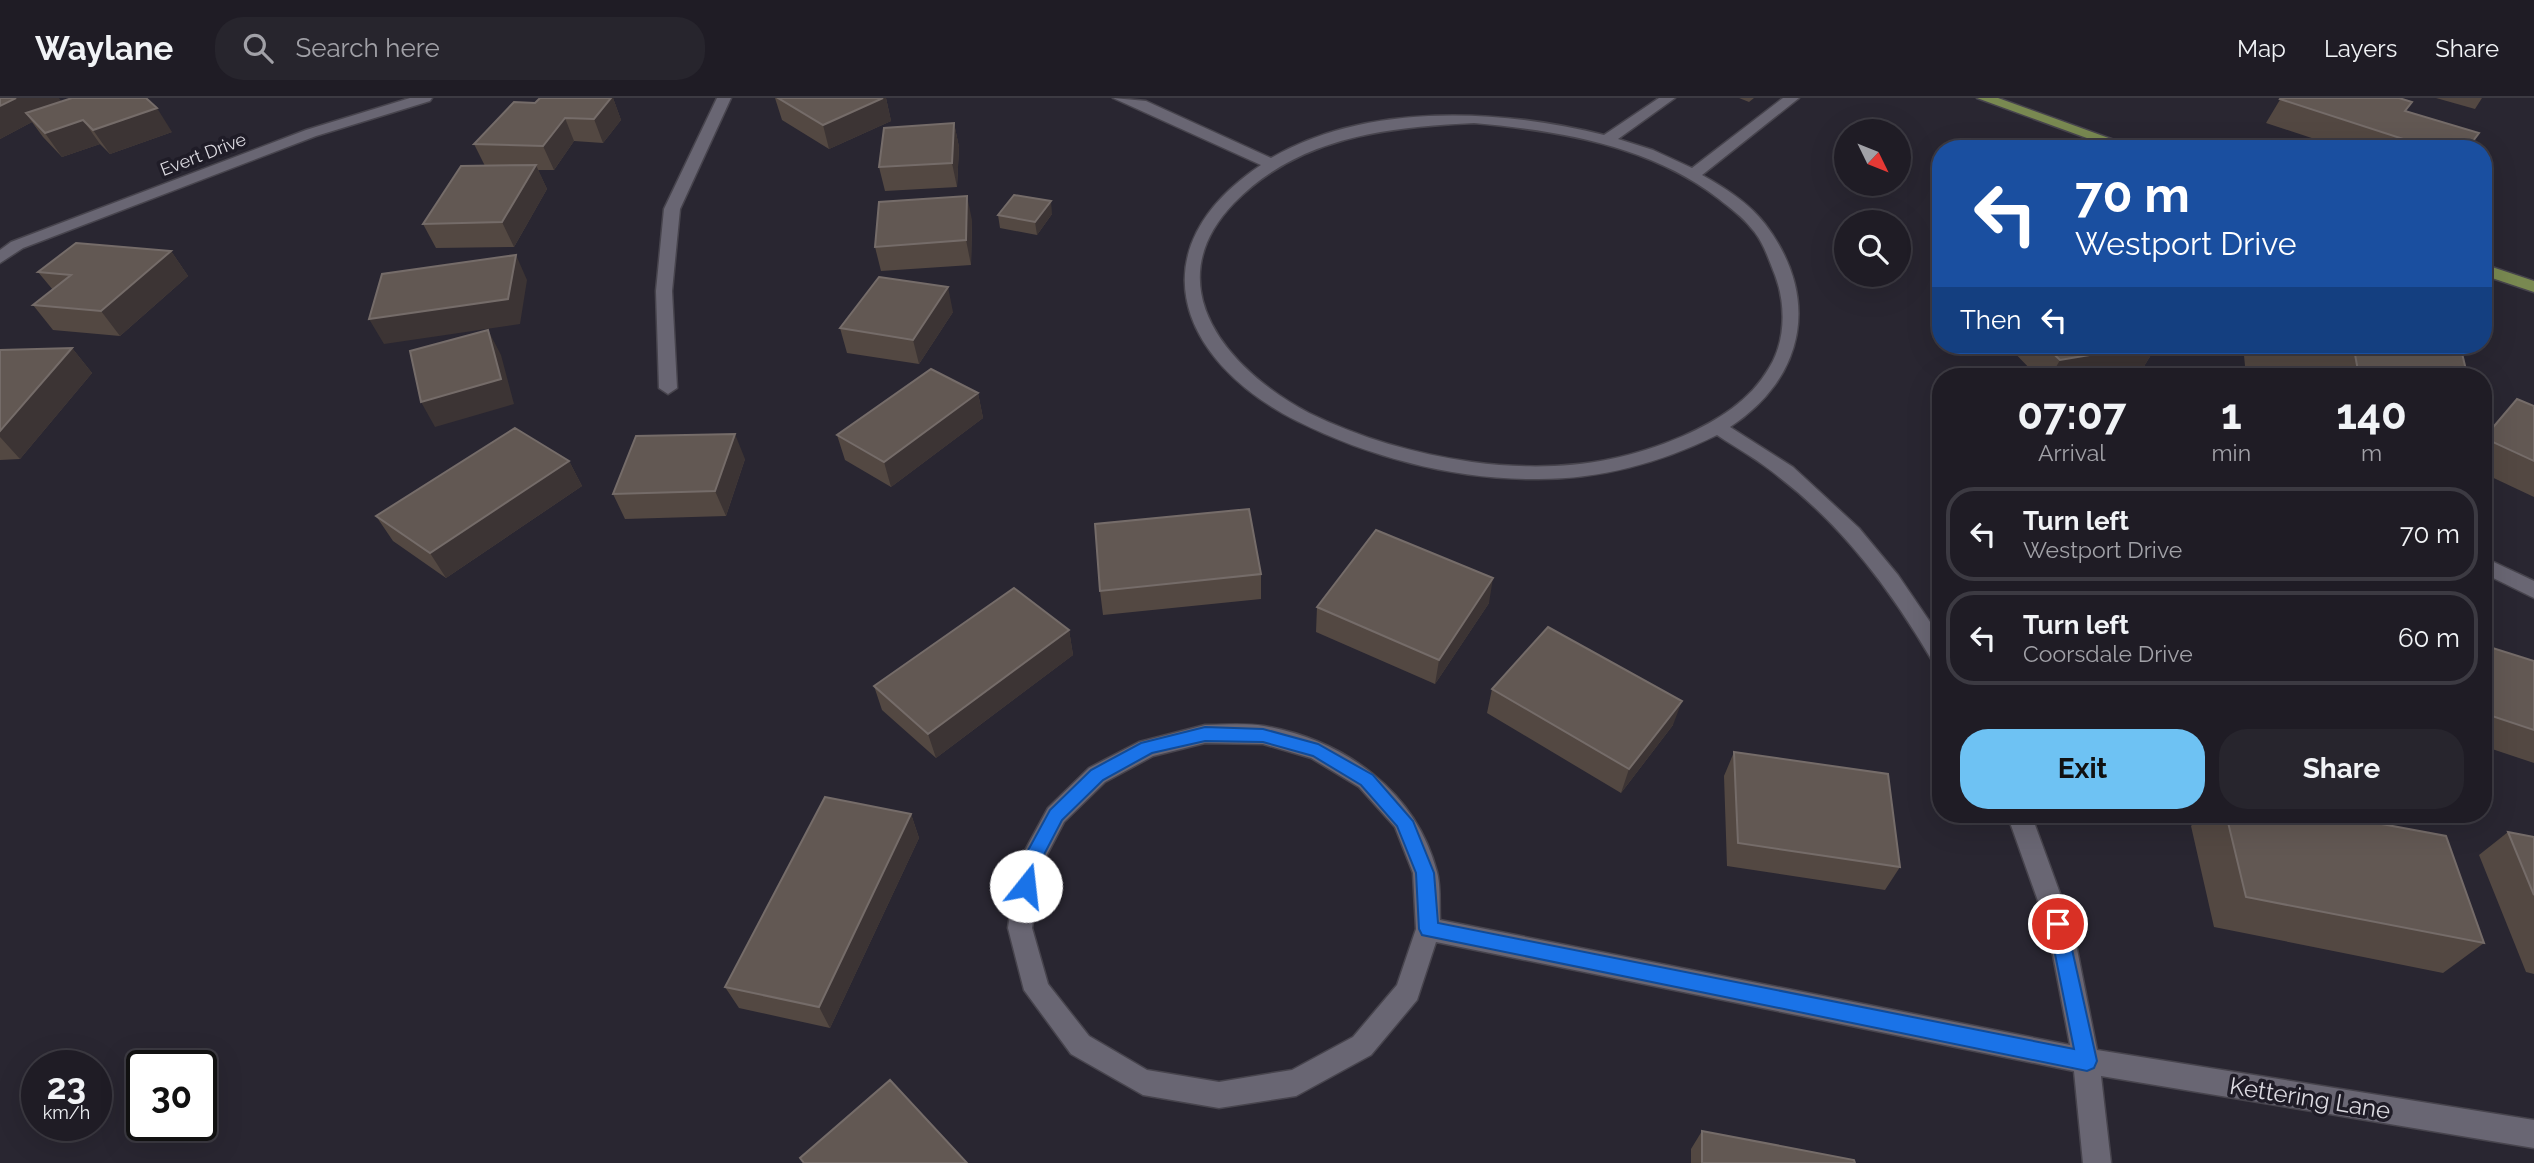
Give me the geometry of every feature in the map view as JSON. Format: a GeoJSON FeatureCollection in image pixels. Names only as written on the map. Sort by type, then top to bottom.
{"type":"FeatureCollection","features":[{"type":"Feature","properties":{"kind":"main road"},"geometry":{"type":"LineString","coordinates":[[1984,98],[2106,140]]}},
{"type":"Feature","properties":{"kind":"main road"},"geometry":{"type":"LineString","coordinates":[[2492,273],[2534,287]]}},
{"type":"Feature","properties":{"kind":"street","name":"Evert Drive"},"geometry":{"type":"LineString","coordinates":[[0,258],[17,245],[311,133],[425,98]]}},
{"type":"Feature","properties":{"kind":"street"},"geometry":{"type":"LineString","coordinates":[[668,388],[664,291],[672,209],[724,98]]}},
{"type":"Feature","properties":{"kind":"street"},"geometry":{"type":"LineString","coordinates":[[1120,98],[1145,101],[1269,163]]}},
{"type":"Feature","properties":{"kind":"street"},"geometry":{"type":"LineString","coordinates":[[1608,139],[1668,98]]}},
{"type":"Feature","properties":{"kind":"street"},"geometry":{"type":"LineString","coordinates":[[1693,174],[1792,98]]}},
{"type":"Feature","properties":{"kind":"street"},"geometry":{"type":"LineString","coordinates":[[1429,120],[1523,122],[1608,139],[1693,174],[1717,189],[1758,226],[1787,281],[1793,318],[1779,368],[1756,400],[1719,428],[1637,461],[1579,471],[1510,472],[1429,463],[1363,443],[1299,416],[1250,383],[1217,350],[1196,313],[1190,284],[1194,254],[1206,228],[1223,201],[1269,163],[1336,136],[1429,120]]}},
{"type":"Feature","properties":{"kind":"street"},"geometry":{"type":"LineString","coordinates":[[0,241],[17,245]]}},
{"type":"Feature","properties":{"kind":"street"},"geometry":{"type":"LineString","coordinates":[[1719,428],[1787,473],[1835,515],[1878,566],[1932,643]]}},
{"type":"Feature","properties":{"kind":"street"},"geometry":{"type":"LineString","coordinates":[[2492,569],[2534,590]]}},
{"type":"Feature","properties":{"kind":"street"},"geometry":{"type":"LineString","coordinates":[[1205,734],[1263,735],[1318,751],[1367,780],[1404,821],[1425,873],[1429,929],[1408,992],[1362,1046],[1296,1083],[1219,1096],[1143,1082],[1080,1045],[1037,990],[1020,928],[1029,865],[1056,815],[1097,775],[1137,753],[1147,748],[1205,734]]}},
{"type":"Feature","properties":{"kind":"street"},"geometry":{"type":"LineString","coordinates":[[2024,823],[2046,880],[2065,946],[2087,1061],[2097,1163]]}},
{"type":"Feature","properties":{"kind":"street","name":"Kettering Lane"},"geometry":{"type":"LineString","coordinates":[[1429,929],[2087,1061],[2534,1134]]}},
{"type":"Feature","properties":{"kind":"building"},"geometry":{"type":"Polygon","coordinates":[[[0,98],[16,98],[0,106],[0,98]]]}},
{"type":"Feature","properties":{"kind":"building"},"geometry":{"type":"Polygon","coordinates":[[[72,98],[146,98],[157,108],[93,130],[83,120],[45,133],[26,113],[72,98]]]}},
{"type":"Feature","properties":{"kind":"building"},"geometry":{"type":"Polygon","coordinates":[[[540,98],[611,98],[594,119],[565,118],[543,146],[474,144],[514,102],[535,103],[540,98]]]}},
{"type":"Feature","properties":{"kind":"building"},"geometry":{"type":"Polygon","coordinates":[[[778,98],[883,98],[823,125],[778,98]]]}},
{"type":"Feature","properties":{"kind":"building"},"geometry":{"type":"Polygon","coordinates":[[[2399,98],[2412,102],[2405,111],[2479,133],[2474,140],[2406,140],[2280,99],[2399,98]]]}},
{"type":"Feature","properties":{"kind":"building"},"geometry":{"type":"Polygon","coordinates":[[[954,123],[952,163],[879,167],[884,128],[954,123]]]}},
{"type":"Feature","properties":{"kind":"building"},"geometry":{"type":"Polygon","coordinates":[[[536,165],[502,222],[423,224],[461,166],[536,165]]]}},
{"type":"Feature","properties":{"kind":"building"},"geometry":{"type":"Polygon","coordinates":[[[1014,195],[1051,201],[1035,222],[998,215],[1014,195]]]}},
{"type":"Feature","properties":{"kind":"building"},"geometry":{"type":"Polygon","coordinates":[[[967,196],[966,240],[875,247],[879,202],[967,196]]]}},
{"type":"Feature","properties":{"kind":"building"},"geometry":{"type":"Polygon","coordinates":[[[76,243],[171,251],[101,311],[33,305],[71,275],[38,272],[76,243]]]}},
{"type":"Feature","properties":{"kind":"building"},"geometry":{"type":"Polygon","coordinates":[[[516,255],[508,299],[369,319],[382,274],[516,255]]]}},
{"type":"Feature","properties":{"kind":"building"},"geometry":{"type":"Polygon","coordinates":[[[879,277],[948,287],[913,340],[840,328],[879,277]]]}},
{"type":"Feature","properties":{"kind":"building"},"geometry":{"type":"Polygon","coordinates":[[[488,330],[501,379],[421,402],[410,351],[488,330]]]}},
{"type":"Feature","properties":{"kind":"building"},"geometry":{"type":"Polygon","coordinates":[[[72,348],[0,431],[0,350],[72,348]]]}},
{"type":"Feature","properties":{"kind":"building"},"geometry":{"type":"Polygon","coordinates":[[[2054,354],[2096,354],[2060,360],[2054,354]]]}},
{"type":"Feature","properties":{"kind":"building"},"geometry":{"type":"Polygon","coordinates":[[[2355,354],[2462,354],[2466,368],[2443,368],[2358,368],[2355,354]]]}},
{"type":"Feature","properties":{"kind":"building"},"geometry":{"type":"Polygon","coordinates":[[[931,369],[978,393],[884,462],[837,435],[931,369]]]}},
{"type":"Feature","properties":{"kind":"building"},"geometry":{"type":"Polygon","coordinates":[[[2517,399],[2534,406],[2534,461],[2492,442],[2492,429],[2517,399]]]}},
{"type":"Feature","properties":{"kind":"building"},"geometry":{"type":"Polygon","coordinates":[[[515,428],[569,461],[430,553],[376,516],[515,428]]]}},
{"type":"Feature","properties":{"kind":"building"},"geometry":{"type":"Polygon","coordinates":[[[735,434],[715,491],[613,494],[636,436],[735,434]]]}},
{"type":"Feature","properties":{"kind":"building"},"geometry":{"type":"Polygon","coordinates":[[[1249,509],[1261,574],[1100,591],[1095,524],[1249,509]]]}},
{"type":"Feature","properties":{"kind":"building"},"geometry":{"type":"Polygon","coordinates":[[[1376,530],[1493,578],[1439,660],[1317,607],[1376,530]]]}},
{"type":"Feature","properties":{"kind":"building"},"geometry":{"type":"Polygon","coordinates":[[[1014,588],[1069,630],[928,734],[874,686],[1014,588]]]}},
{"type":"Feature","properties":{"kind":"building"},"geometry":{"type":"Polygon","coordinates":[[[1548,627],[1682,701],[1629,769],[1492,689],[1548,627]]]}},
{"type":"Feature","properties":{"kind":"building"},"geometry":{"type":"Polygon","coordinates":[[[2492,648],[2534,661],[2534,730],[2492,716],[2492,648]]]}},
{"type":"Feature","properties":{"kind":"building"},"geometry":{"type":"Polygon","coordinates":[[[1734,752],[1888,774],[1900,867],[1738,843],[1734,752]]]}},
{"type":"Feature","properties":{"kind":"building"},"geometry":{"type":"Polygon","coordinates":[[[825,797],[911,814],[819,1007],[725,987],[825,797]]]}},
{"type":"Feature","properties":{"kind":"building"},"geometry":{"type":"Polygon","coordinates":[[[2228,823],[2376,823],[2446,836],[2484,943],[2246,897],[2228,823]]]}},
{"type":"Feature","properties":{"kind":"building"},"geometry":{"type":"Polygon","coordinates":[[[2508,832],[2534,837],[2534,895],[2508,832]]]}},
{"type":"Feature","properties":{"kind":"building"},"geometry":{"type":"Polygon","coordinates":[[[890,1080],[967,1163],[804,1163],[800,1158],[890,1080]]]}},
{"type":"Feature","properties":{"kind":"building"},"geometry":{"type":"Polygon","coordinates":[[[1702,1131],[1854,1160],[1855,1163],[1702,1163],[1702,1131]]]}},
{"type":"Feature","properties":{"kind":"route"},"geometry":{"type":"LineString","coordinates":[[1026,886],[1029,865],[1056,815],[1097,775],[1147,748],[1167,743],[1205,734],[1263,735],[1318,751],[1367,780],[1404,821],[1425,873],[1429,929],[2087,1061],[2065,946],[2058,924]]}}]}
